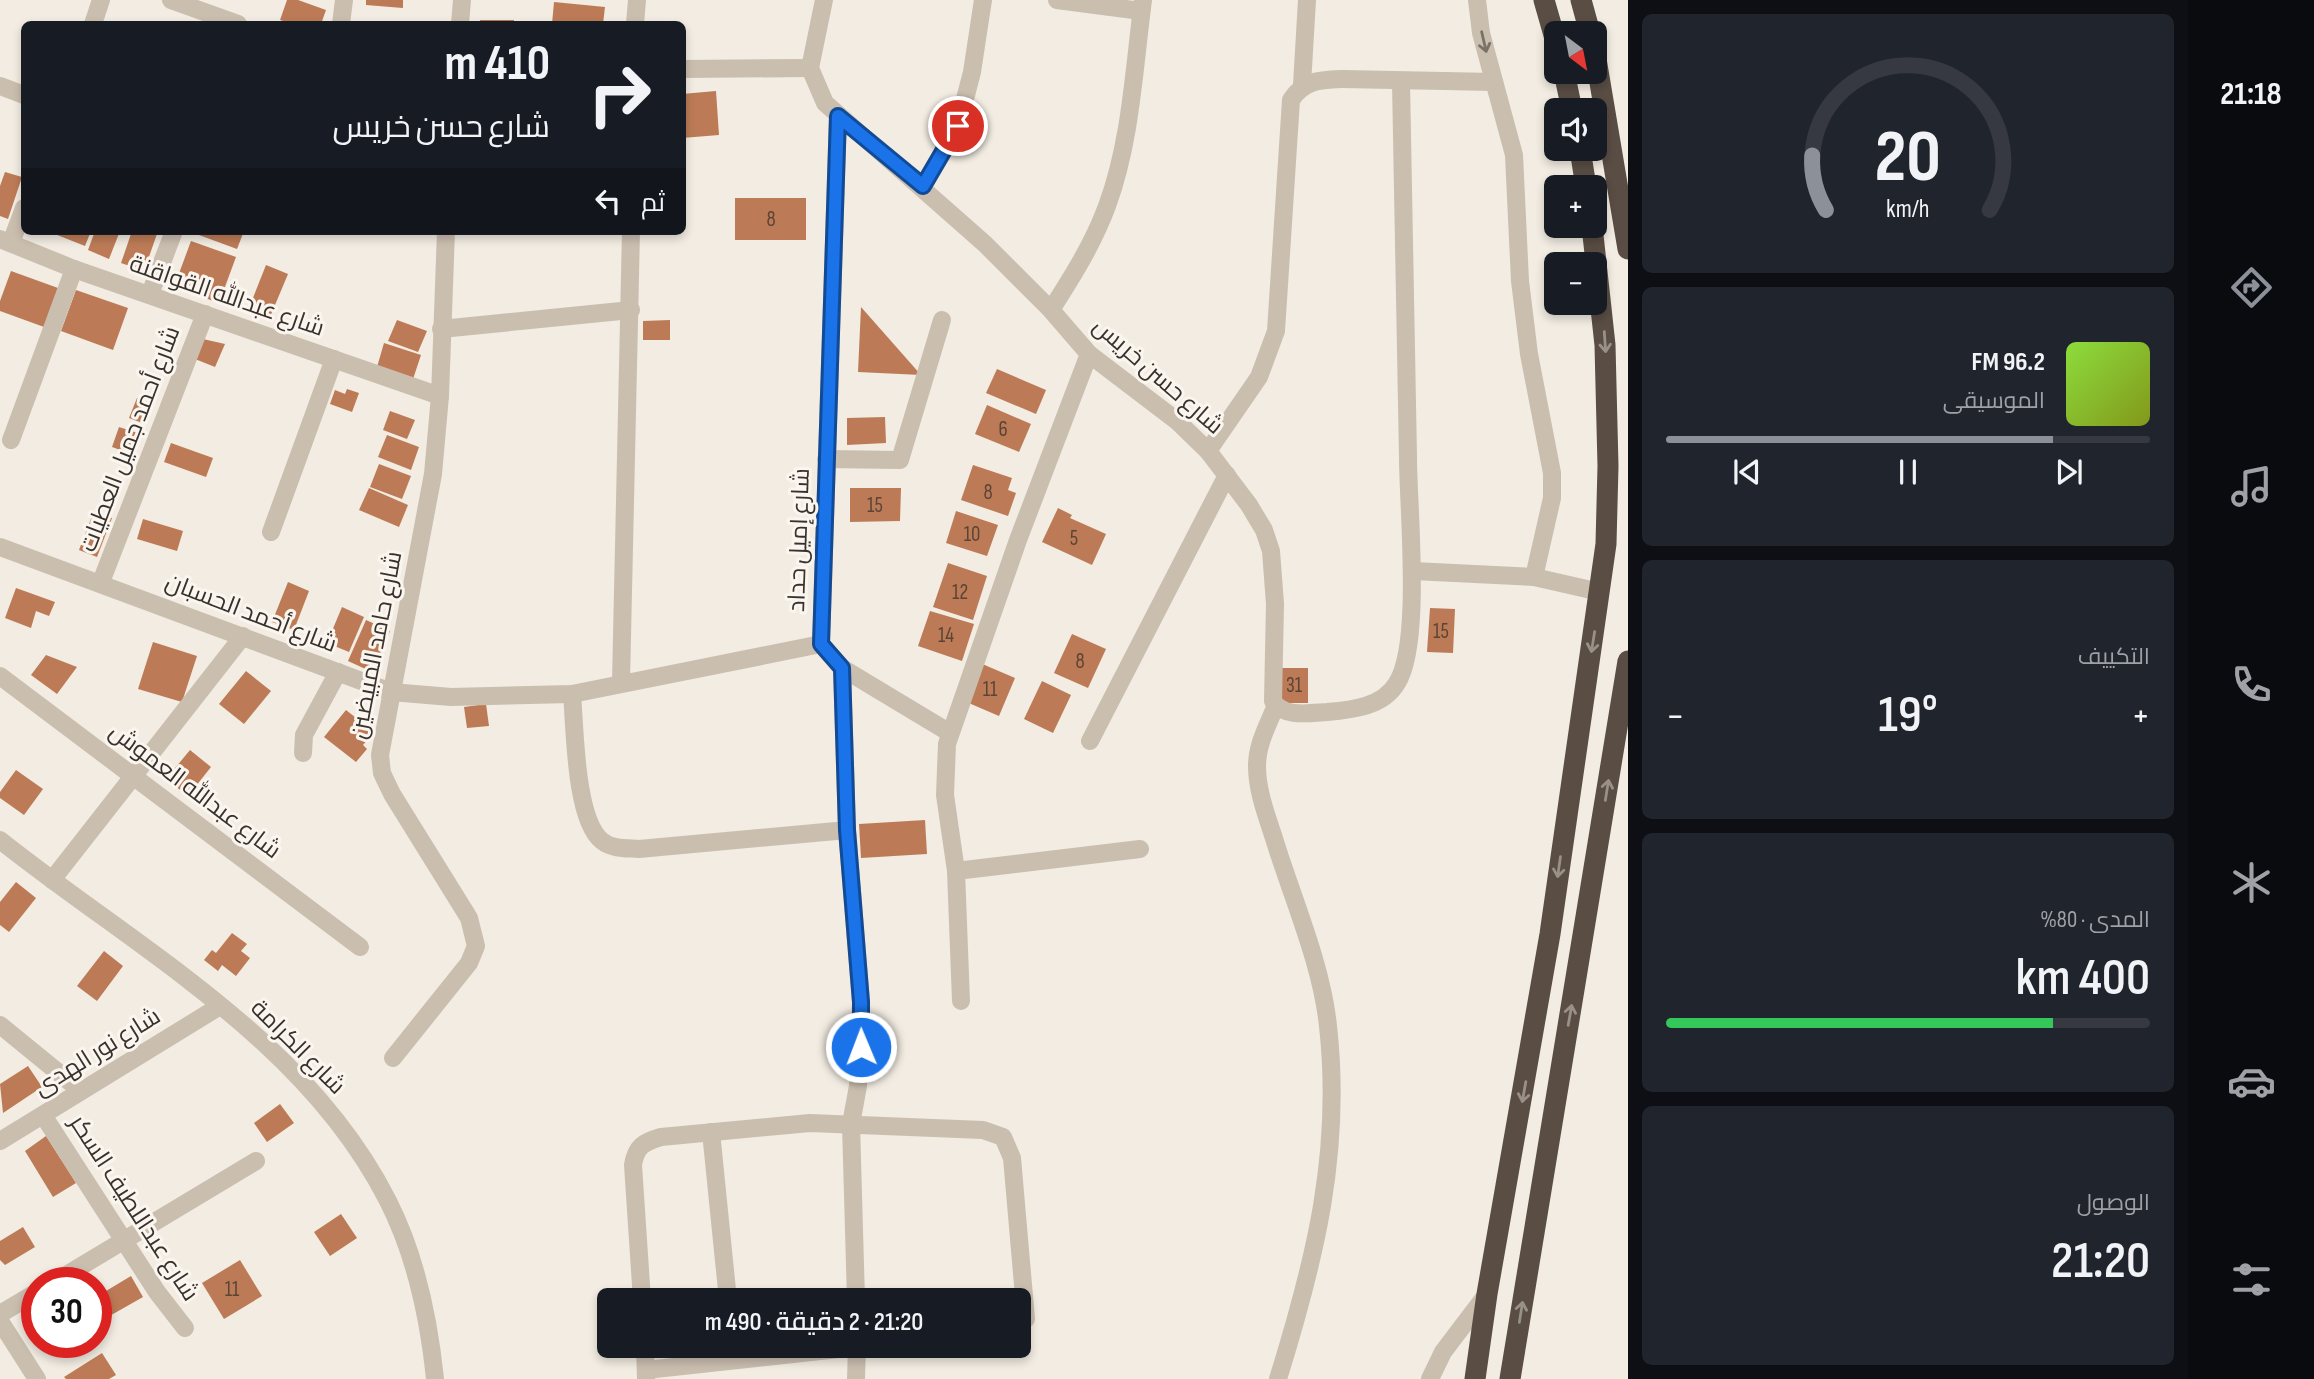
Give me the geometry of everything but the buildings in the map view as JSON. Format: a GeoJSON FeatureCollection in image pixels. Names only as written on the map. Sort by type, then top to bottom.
{"type":"FeatureCollection","features":[{"type":"Feature","properties":{"kind":"highway"},"geometry":{"type":"LineString","coordinates":[[1544,0],[1550,21]]}},
{"type":"Feature","properties":{"kind":"highway"},"geometry":{"type":"LineString","coordinates":[[1581,0],[1587,21]]}},
{"type":"Feature","properties":{"kind":"highway"},"geometry":{"type":"LineString","coordinates":[[1600,84],[1628,249]]}},
{"type":"Feature","properties":{"kind":"highway"},"geometry":{"type":"LineString","coordinates":[[1475,1379],[1487,1294],[1548,947],[1606,544],[1608,418],[1605,345],[1593,238]]}},
{"type":"Feature","properties":{"kind":"highway"},"geometry":{"type":"LineString","coordinates":[[1510,1379],[1628,661]]}},
{"type":"Feature","properties":{"kind":"street"},"geometry":{"type":"LineString","coordinates":[[94,21],[101,0]]}},
{"type":"Feature","properties":{"kind":"street"},"geometry":{"type":"LineString","coordinates":[[171,0],[230,21]]}},
{"type":"Feature","properties":{"kind":"street"},"geometry":{"type":"LineString","coordinates":[[341,21],[344,0]]}},
{"type":"Feature","properties":{"kind":"street"},"geometry":{"type":"LineString","coordinates":[[460,21],[462,0]]}},
{"type":"Feature","properties":{"kind":"street"},"geometry":{"type":"LineString","coordinates":[[635,21],[638,0]]}},
{"type":"Feature","properties":{"kind":"street"},"geometry":{"type":"LineString","coordinates":[[686,69],[810,68],[824,0]]}},
{"type":"Feature","properties":{"kind":"street"},"geometry":{"type":"LineString","coordinates":[[923,186],[958,126],[972,72],[984,0]]}},
{"type":"Feature","properties":{"kind":"street"},"geometry":{"type":"LineString","coordinates":[[1051,310],[1087,251],[1107,205],[1129,112],[1142,5],[1057,0]]}},
{"type":"Feature","properties":{"kind":"street"},"geometry":{"type":"LineString","coordinates":[[1208,452],[1259,377],[1276,331],[1291,100],[1302,85],[1307,0]]}},
{"type":"Feature","properties":{"kind":"street"},"geometry":{"type":"LineString","coordinates":[[1477,0],[1481,33],[1514,155],[1520,281],[1530,354],[1552,473],[1552,498],[1534,578]]}},
{"type":"Feature","properties":{"kind":"street","name":"شارع حسن خريس"},"geometry":{"type":"LineString","coordinates":[[810,68],[818,93],[838,116],[923,186],[1051,310],[1089,354],[1177,421],[1227,475],[1264,530],[1271,551],[1275,604],[1274,697]]}},
{"type":"Feature","properties":{"kind":"street"},"geometry":{"type":"LineString","coordinates":[[1302,85],[1318,80],[1343,79],[1494,82]]}},
{"type":"Feature","properties":{"kind":"street"},"geometry":{"type":"LineString","coordinates":[[1274,697],[1282,710],[1295,712],[1356,709],[1389,693],[1402,674],[1413,571],[1408,493],[1401,82]]}},
{"type":"Feature","properties":{"kind":"street"},"geometry":{"type":"LineString","coordinates":[[0,86],[21,95]]}},
{"type":"Feature","properties":{"kind":"street","name":"شارع إميل حداد"},"geometry":{"type":"LineString","coordinates":[[838,116],[821,644],[842,668],[950,733]]}},
{"type":"Feature","properties":{"kind":"street"},"geometry":{"type":"LineString","coordinates":[[6,241],[21,214]]}},
{"type":"Feature","properties":{"kind":"street"},"geometry":{"type":"LineString","coordinates":[[149,294],[172,235]]}},
{"type":"Feature","properties":{"kind":"street","name":"شارع حامد المبيضين"},"geometry":{"type":"LineString","coordinates":[[393,1058],[469,963],[476,946],[469,918],[382,773],[380,755],[429,497],[440,396],[446,235]]}},
{"type":"Feature","properties":{"kind":"street"},"geometry":{"type":"LineString","coordinates":[[621,682],[631,235]]}},
{"type":"Feature","properties":{"kind":"street","name":"شارع عبدالله القواقنة"},"geometry":{"type":"LineString","coordinates":[[6,241],[74,269],[440,396]]}},
{"type":"Feature","properties":{"kind":"street"},"geometry":{"type":"LineString","coordinates":[[11,440],[74,269]]}},
{"type":"Feature","properties":{"kind":"street"},"geometry":{"type":"LineString","coordinates":[[441,329],[631,310]]}},
{"type":"Feature","properties":{"kind":"street","name":"شارع أحمد جميل العطيات"},"geometry":{"type":"LineString","coordinates":[[101,582],[205,314]]}},
{"type":"Feature","properties":{"kind":"street"},"geometry":{"type":"LineString","coordinates":[[826,459],[900,460],[942,320]]}},
{"type":"Feature","properties":{"kind":"street"},"geometry":{"type":"LineString","coordinates":[[961,1001],[957,871],[944,784],[944,761],[950,733],[1018,540],[1089,354]]}},
{"type":"Feature","properties":{"kind":"street"},"geometry":{"type":"LineString","coordinates":[[271,532],[334,359]]}},
{"type":"Feature","properties":{"kind":"street"},"geometry":{"type":"LineString","coordinates":[[1090,741],[1227,475]]}},
{"type":"Feature","properties":{"kind":"street","name":"شارع أحمد الحسبان"},"geometry":{"type":"LineString","coordinates":[[0,547],[101,582],[391,692],[451,697],[572,694],[621,682],[821,644]]}},
{"type":"Feature","properties":{"kind":"street"},"geometry":{"type":"LineString","coordinates":[[1413,571],[1534,578],[1600,592]]}},
{"type":"Feature","properties":{"kind":"street"},"geometry":{"type":"LineString","coordinates":[[52,880],[243,636]]}},
{"type":"Feature","properties":{"kind":"street"},"geometry":{"type":"LineString","coordinates":[[842,668],[847,830],[861,1013],[858,1086],[851,1124],[856,1288]]}},
{"type":"Feature","properties":{"kind":"street"},"geometry":{"type":"LineString","coordinates":[[303,753],[304,735],[338,672]]}},
{"type":"Feature","properties":{"kind":"street","name":"شارع عبدالله العموش"},"geometry":{"type":"LineString","coordinates":[[0,676],[360,947]]}},
{"type":"Feature","properties":{"kind":"street"},"geometry":{"type":"LineString","coordinates":[[572,694],[588,820],[603,842],[617,848],[639,849],[847,830]]}},
{"type":"Feature","properties":{"kind":"street"},"geometry":{"type":"LineString","coordinates":[[1274,697],[1257,765],[1260,795],[1307,937],[1328,1022],[1334,1086],[1329,1174],[1304,1294],[1278,1379]]}},
{"type":"Feature","properties":{"kind":"street","name":"شارع الكرامة"},"geometry":{"type":"LineString","coordinates":[[0,840],[220,1006],[301,1078],[340,1125],[387,1200],[402,1235],[425,1316],[435,1379]]}},
{"type":"Feature","properties":{"kind":"street"},"geometry":{"type":"LineString","coordinates":[[957,871],[1140,849]]}},
{"type":"Feature","properties":{"kind":"street","name":"شارع نور الهدى"},"geometry":{"type":"LineString","coordinates":[[0,1141],[220,1006]]}},
{"type":"Feature","properties":{"kind":"street"},"geometry":{"type":"LineString","coordinates":[[0,1025],[80,1091]]}},
{"type":"Feature","properties":{"kind":"street","name":"شارع عبداللطيف السكر"},"geometry":{"type":"LineString","coordinates":[[43,1115],[124,1241],[185,1328]]}},
{"type":"Feature","properties":{"kind":"street"},"geometry":{"type":"LineString","coordinates":[[641,1288],[633,1165],[638,1147],[646,1141],[810,1123],[983,1130],[1003,1137],[1012,1158],[1023,1288]]}},
{"type":"Feature","properties":{"kind":"street"},"geometry":{"type":"LineString","coordinates":[[711,1132],[727,1288]]}},
{"type":"Feature","properties":{"kind":"street"},"geometry":{"type":"LineString","coordinates":[[80,1267],[256,1161]]}},
{"type":"Feature","properties":{"kind":"street"},"geometry":{"type":"LineString","coordinates":[[1430,1379],[1443,1352],[1487,1294]]}},
{"type":"Feature","properties":{"kind":"street"},"geometry":{"type":"LineString","coordinates":[[0,1314],[21,1302]]}},
{"type":"Feature","properties":{"kind":"street"},"geometry":{"type":"LineString","coordinates":[[0,1321],[37,1379]]}},
{"type":"Feature","properties":{"kind":"street"},"geometry":{"type":"LineString","coordinates":[[646,1374],[712,1358]]}},
{"type":"Feature","properties":{"kind":"street"},"geometry":{"type":"LineString","coordinates":[[856,1379],[857,1358]]}},
{"type":"Feature","properties":{"kind":"route"},"geometry":{"type":"LineString","coordinates":[[861,1047],[861,1002],[847,830],[842,668],[821,644],[828,349],[838,116],[867,143],[923,186],[958,126]]}}]}
